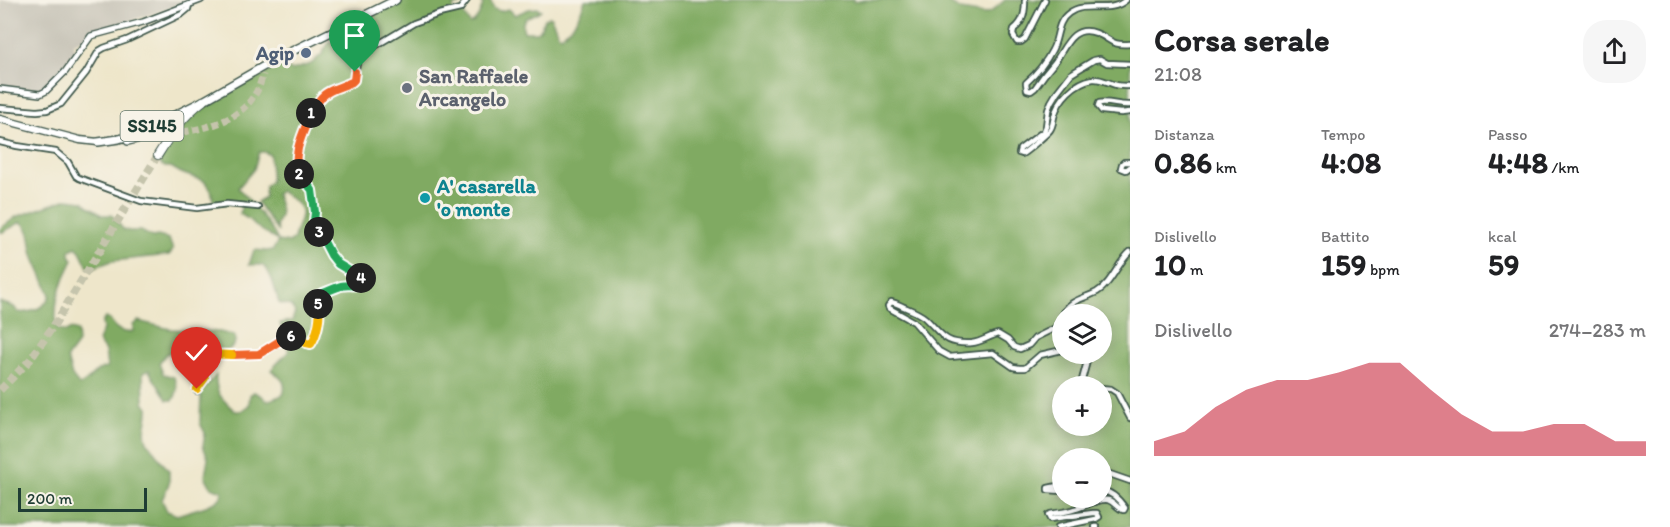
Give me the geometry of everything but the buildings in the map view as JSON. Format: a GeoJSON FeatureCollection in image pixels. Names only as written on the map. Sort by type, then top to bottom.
{"type":"FeatureCollection","features":[{"type":"Feature","properties":{"kind":"highway"},"geometry":{"type":"LineString","coordinates":[[158,155],[179,122],[203,101]]}},
{"type":"Feature","properties":{"kind":"main road","name":"SS145"},"geometry":{"type":"LineString","coordinates":[[98,142],[137,134],[203,101],[280,57],[396,0]]}},
{"type":"Feature","properties":{"kind":"main road","name":"SS145"},"geometry":{"type":"LineString","coordinates":[[263,74],[280,57]]}},
{"type":"Feature","properties":{"kind":"main road","name":"SS145"},"geometry":{"type":"LineString","coordinates":[[0,119],[80,140],[115,143],[141,138]]}},
{"type":"Feature","properties":{"kind":"street"},"geometry":{"type":"LineString","coordinates":[[0,89],[39,94],[46,92],[65,72],[91,36],[143,22],[201,0]]}},
{"type":"Feature","properties":{"kind":"street"},"geometry":{"type":"LineString","coordinates":[[197,392],[205,378],[182,358],[180,355],[182,353],[259,354],[288,336],[297,336],[311,344],[320,309],[314,297],[317,294],[330,292],[339,286],[361,284],[362,279],[338,264],[331,255],[314,221],[312,190],[297,171],[297,156],[303,135],[319,100],[327,91],[354,80],[356,64],[365,52],[414,23],[460,9],[467,0]]}},
{"type":"Feature","properties":{"kind":"street"},"geometry":{"type":"LineString","coordinates":[[1025,0],[1023,17],[1014,29],[1013,35],[1017,42],[1025,39],[1045,0]]}},
{"type":"Feature","properties":{"kind":"street"},"geometry":{"type":"LineString","coordinates":[[1126,0],[1117,6],[1107,8],[1078,8],[1065,16],[1052,51],[1026,83],[1027,90],[1031,91],[1035,88],[1066,42],[1077,34],[1093,32],[1113,44],[1130,44]]}},
{"type":"Feature","properties":{"kind":"street"},"geometry":{"type":"LineString","coordinates":[[0,108],[37,111],[47,110],[61,104],[86,73],[99,51],[182,14],[189,9],[189,5]]}},
{"type":"Feature","properties":{"kind":"street"},"geometry":{"type":"LineString","coordinates":[[1130,64],[1094,60],[1071,74],[1051,102],[1044,130],[1020,149],[1019,153],[1028,151],[1053,127],[1053,118],[1061,101],[1078,85],[1098,79],[1117,85],[1130,86]]}},
{"type":"Feature","properties":{"kind":"street"},"geometry":{"type":"LineString","coordinates":[[1130,105],[1105,102],[1099,103],[1098,106],[1102,111],[1130,112]]}},
{"type":"Feature","properties":{"kind":"street"},"geometry":{"type":"LineString","coordinates":[[0,142],[56,152],[68,162],[76,176],[141,201],[197,208],[226,204],[258,207]]}},
{"type":"Feature","properties":{"kind":"street"},"geometry":{"type":"LineString","coordinates":[[1130,162],[1124,162],[1121,168],[1126,170],[1130,167]]}},
{"type":"Feature","properties":{"kind":"street"},"geometry":{"type":"LineString","coordinates":[[1071,304],[1106,285],[1121,260],[1130,252]]}},
{"type":"Feature","properties":{"kind":"street"},"geometry":{"type":"LineString","coordinates":[[1052,330],[1020,349],[998,334],[983,341],[957,342],[940,336],[926,319],[915,311],[891,302],[888,306],[914,322],[939,351],[950,357],[993,353],[1013,367],[1025,368],[1040,356],[1052,353]]}},
{"type":"Feature","properties":{"kind":"street"},"geometry":{"type":"LineString","coordinates":[[1112,390],[1117,393],[1130,417]]}},
{"type":"Feature","properties":{"kind":"street"},"geometry":{"type":"LineString","coordinates":[[1112,475],[1130,481]]}},
{"type":"Feature","properties":{"kind":"street"},"geometry":{"type":"LineString","coordinates":[[1112,493],[1125,508],[1120,510],[1112,503]]}},
{"type":"Feature","properties":{"kind":"street"},"geometry":{"type":"LineString","coordinates":[[1058,527],[1099,517],[1097,513],[1093,513],[1076,517],[1048,518],[1048,515],[1079,508]]}},
{"type":"Feature","properties":{"kind":"shaded area"},"geometry":{"type":"Polygon","coordinates":[[[0,0],[194,0],[91,34],[73,43],[76,53],[51,85],[34,93],[0,85],[0,0]]]}},
{"type":"Feature","properties":{"kind":"green space"},"geometry":{"type":"Polygon","coordinates":[[[404,0],[464,0],[459,5],[453,6],[454,12],[462,11],[470,24],[480,13],[483,4],[480,0],[490,0],[494,9],[500,11],[509,9],[515,15],[538,8],[541,10],[527,17],[523,22],[524,32],[537,32],[544,19],[550,16],[561,36],[576,20],[585,0],[853,0],[854,2],[944,0],[961,10],[984,14],[991,12],[1005,0],[1130,0],[1130,527],[0,527],[0,302],[14,307],[18,312],[28,312],[42,306],[50,295],[32,253],[29,234],[25,226],[21,222],[3,232],[0,232],[0,229],[16,217],[67,199],[83,201],[101,215],[112,215],[123,229],[141,231],[152,237],[169,239],[173,250],[169,255],[112,261],[95,267],[88,267],[76,247],[70,250],[73,260],[59,292],[56,326],[66,332],[71,329],[77,331],[78,343],[67,358],[72,376],[79,385],[98,370],[107,368],[105,351],[98,341],[105,318],[119,330],[126,332],[133,331],[133,325],[138,321],[170,329],[220,332],[235,336],[234,344],[228,350],[177,350],[166,354],[159,363],[163,374],[174,377],[177,392],[173,400],[167,400],[149,370],[143,373],[144,403],[148,407],[145,429],[147,442],[169,471],[169,483],[162,500],[167,511],[177,515],[217,501],[222,491],[211,487],[205,476],[208,458],[203,446],[205,433],[200,423],[201,392],[216,375],[220,396],[235,411],[241,411],[249,405],[250,395],[254,392],[267,401],[283,395],[284,383],[271,370],[289,351],[280,323],[292,321],[295,312],[291,306],[279,303],[266,269],[260,265],[249,265],[254,250],[273,250],[278,241],[240,214],[242,203],[214,204],[211,190],[204,181],[171,167],[165,167],[160,164],[160,158],[196,110],[279,66],[292,70],[311,64],[322,54],[330,41],[369,16],[404,0]],[[259,152],[254,169],[238,188],[260,213],[278,241],[289,243],[294,239],[301,212],[295,202],[281,191],[276,194],[280,209],[276,225],[278,232],[257,202],[265,197],[265,187],[271,180],[270,155],[259,152]]]}},
{"type":"Feature","properties":{"kind":"tunnel"},"geometry":{"type":"LineString","coordinates":[[141,138],[203,128],[232,116],[244,108],[254,96],[263,74]]}},
{"type":"Feature","properties":{"kind":"tunnel"},"geometry":{"type":"LineString","coordinates":[[0,390],[30,360],[56,322],[158,155]]}},
{"type":"Feature","properties":{"kind":"place","name":"Agip"},"geometry":{"type":"Point","coordinates":[306,53]}},
{"type":"Feature","properties":{"kind":"place","name":"San Raffaele Arcangelo"},"geometry":{"type":"Point","coordinates":[407,88]}},
{"type":"Feature","properties":{"kind":"place","name":"A' casarella 'o monte"},"geometry":{"type":"Point","coordinates":[425,198]}},
{"type":"Feature","properties":{"kind":"route"},"geometry":{"type":"LineString","coordinates":[[197,389],[205,380],[205,376],[182,358],[180,355],[182,353],[259,354],[288,336],[297,336],[311,344],[320,309],[314,297],[317,294],[330,292],[339,286],[361,284],[362,279],[338,264],[331,255],[314,221],[312,190],[297,171],[297,156],[312,111],[327,91],[352,82],[355,72]]}}]}
